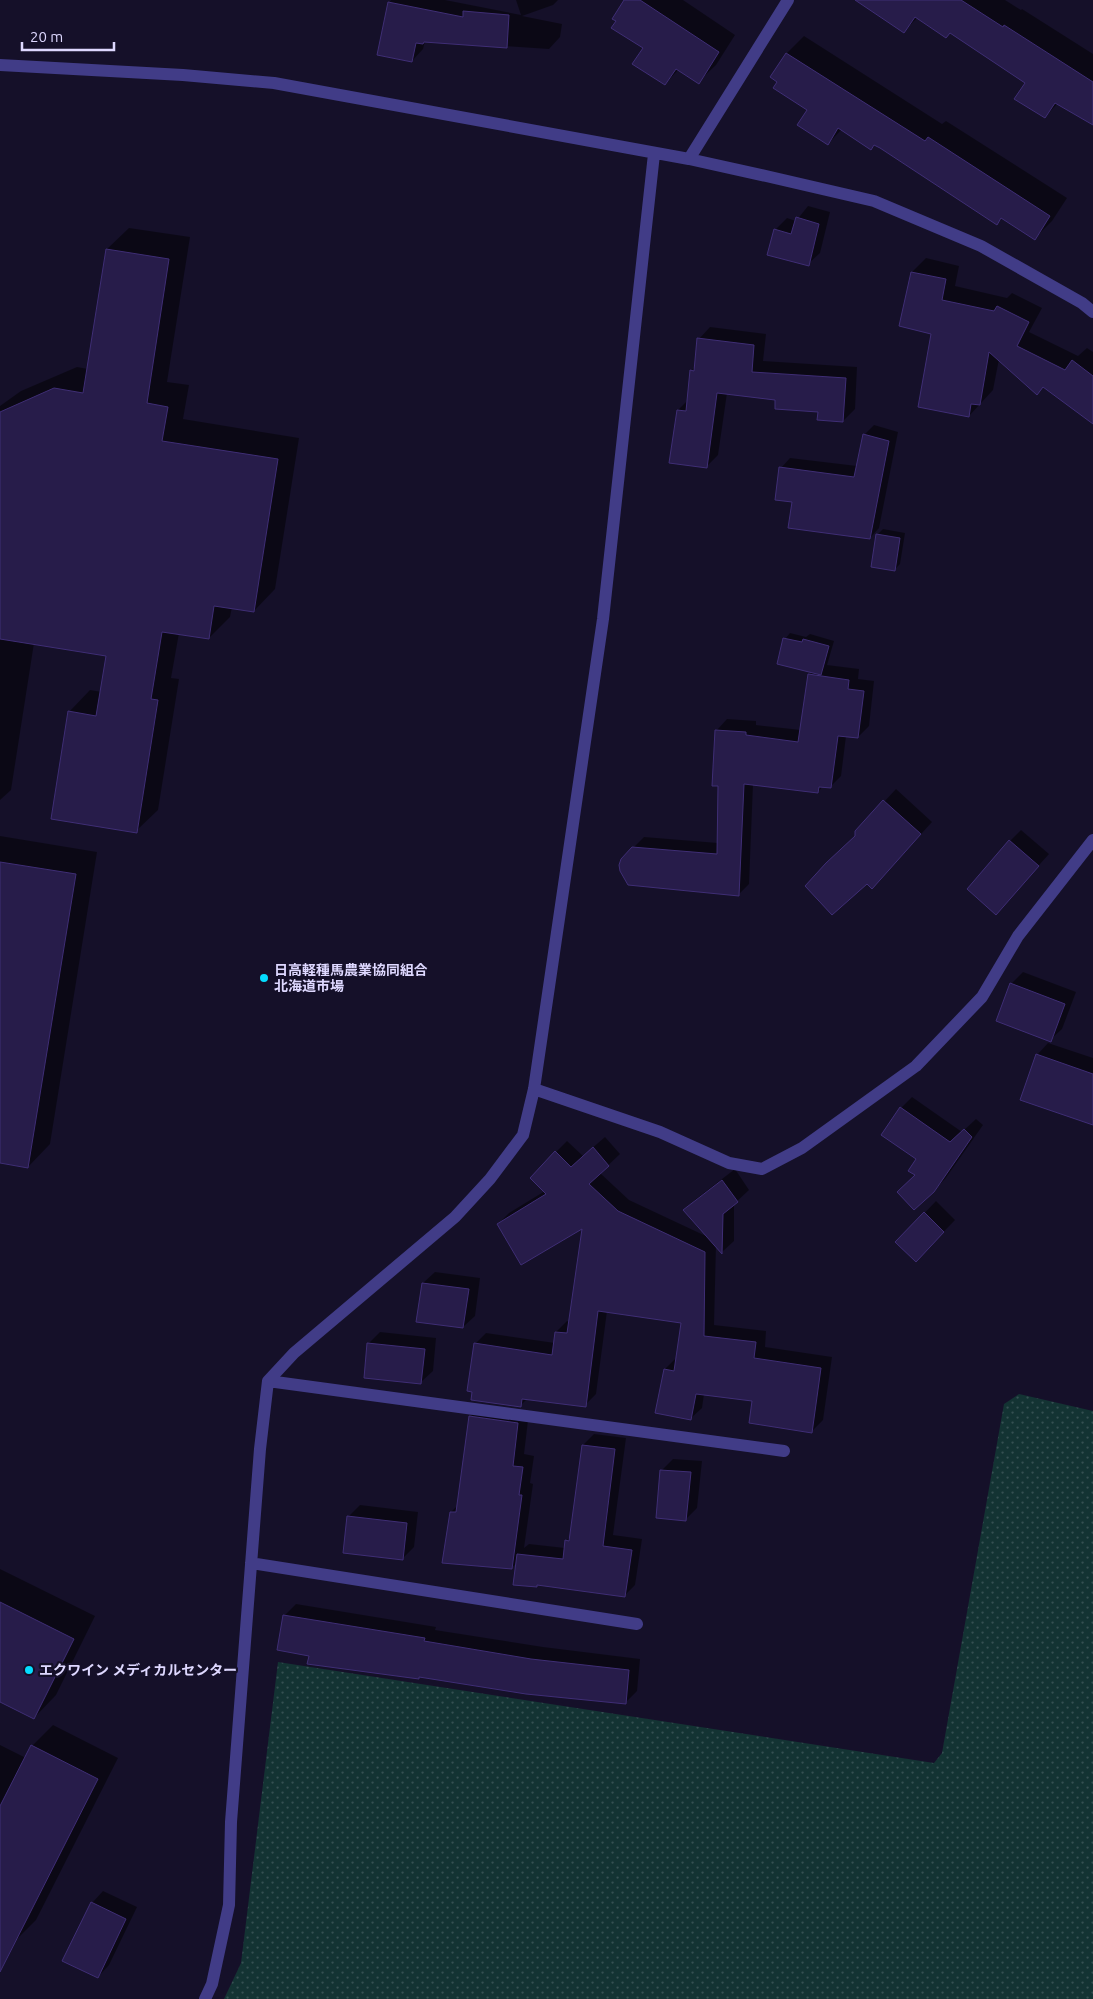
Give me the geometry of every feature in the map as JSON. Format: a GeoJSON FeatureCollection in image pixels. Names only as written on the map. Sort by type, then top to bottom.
{"type":"FeatureCollection","features":[{"type":"Feature","properties":{"kind":"street"},"geometry":{"type":"LineString","coordinates":[[689,159],[788,0]]}},
{"type":"Feature","properties":{"kind":"street"},"geometry":{"type":"LineString","coordinates":[[0,65],[183,75],[274,83],[689,159],[874,201],[982,246],[1082,302],[1093,312]]}},
{"type":"Feature","properties":{"kind":"street"},"geometry":{"type":"LineString","coordinates":[[205,1999],[212,1984],[229,1905],[232,1822],[251,1563],[260,1449],[268,1381],[294,1353],[455,1217],[490,1179],[523,1135],[534,1089],[603,619],[654,154]]}},
{"type":"Feature","properties":{"kind":"street"},"geometry":{"type":"LineString","coordinates":[[534,1089],[660,1132],[729,1163],[762,1169],[802,1148],[916,1066],[982,997],[1018,936],[1093,840]]}},
{"type":"Feature","properties":{"kind":"street"},"geometry":{"type":"LineString","coordinates":[[268,1381],[784,1451]]}},
{"type":"Feature","properties":{"kind":"street"},"geometry":{"type":"LineString","coordinates":[[251,1563],[637,1624]]}},
{"type":"Feature","properties":{"kind":"green space"},"geometry":{"type":"Polygon","coordinates":[[[1019,1394],[1093,1411],[1093,1999],[224,1999],[241,1963],[278,1662],[934,1763],[942,1753],[1004,1404],[1019,1394]]]}},
{"type":"Feature","properties":{"kind":"building"},"geometry":{"type":"Polygon","coordinates":[[[624,0],[640,0],[719,52],[699,84],[676,69],[665,85],[632,64],[643,48],[611,28],[616,21],[612,19],[624,0]]]}},
{"type":"Feature","properties":{"kind":"building"},"geometry":{"type":"Polygon","coordinates":[[[855,0],[961,0],[1093,82],[1093,125],[1055,103],[1045,118],[1014,99],[1025,83],[950,33],[946,38],[915,17],[904,33],[855,0]]]}},
{"type":"Feature","properties":{"kind":"building"},"geometry":{"type":"Polygon","coordinates":[[[388,2],[463,17],[463,11],[509,15],[507,48],[424,42],[423,44],[416,43],[412,62],[377,55],[388,2]]]}},
{"type":"Feature","properties":{"kind":"building"},"geometry":{"type":"Polygon","coordinates":[[[786,53],[925,141],[928,137],[1050,216],[1035,240],[1001,218],[997,225],[874,145],[871,150],[838,128],[828,145],[797,125],[807,110],[773,88],[777,82],[770,77],[786,53]]]}},
{"type":"Feature","properties":{"kind":"building"},"geometry":{"type":"Polygon","coordinates":[[[796,217],[819,224],[809,266],[767,255],[774,229],[791,234],[796,217]]]}},
{"type":"Feature","properties":{"kind":"building"},"geometry":{"type":"Polygon","coordinates":[[[106,249],[169,259],[147,403],[168,407],[162,441],[278,459],[254,612],[214,606],[209,639],[162,632],[151,699],[158,700],[137,833],[51,819],[68,711],[96,716],[106,656],[0,639],[0,412],[54,388],[83,393],[106,249]]]}},
{"type":"Feature","properties":{"kind":"building"},"geometry":{"type":"Polygon","coordinates":[[[911,272],[946,279],[942,300],[994,311],[997,306],[1029,322],[1017,346],[1065,370],[1072,360],[1093,376],[1093,424],[1043,387],[1037,395],[989,352],[980,405],[971,404],[969,417],[918,407],[931,334],[899,326],[911,272]]]}},
{"type":"Feature","properties":{"kind":"building"},"geometry":{"type":"Polygon","coordinates":[[[697,338],[754,345],[752,372],[846,378],[843,422],[817,420],[818,412],[775,409],[775,400],[717,393],[707,468],[669,463],[677,410],[686,411],[690,370],[694,371],[697,338]]]}},
{"type":"Feature","properties":{"kind":"building"},"geometry":{"type":"Polygon","coordinates":[[[863,434],[889,441],[870,539],[788,528],[792,502],[775,500],[779,467],[854,477],[863,434]]]}},
{"type":"Feature","properties":{"kind":"building"},"geometry":{"type":"Polygon","coordinates":[[[876,534],[900,538],[895,571],[871,567],[876,534]]]}},
{"type":"Feature","properties":{"kind":"building"},"geometry":{"type":"Polygon","coordinates":[[[783,638],[802,642],[803,639],[829,646],[821,675],[777,664],[783,638]]]}},
{"type":"Feature","properties":{"kind":"building"},"geometry":{"type":"Polygon","coordinates":[[[808,674],[849,680],[848,689],[864,691],[858,738],[838,736],[831,788],[819,787],[818,793],[744,784],[739,896],[628,885],[620,871],[619,865],[621,859],[632,847],[717,854],[718,786],[712,786],[715,730],[746,732],[746,735],[798,742],[808,674]]]}},
{"type":"Feature","properties":{"kind":"building"},"geometry":{"type":"Polygon","coordinates":[[[883,800],[921,834],[872,889],[867,884],[832,915],[805,886],[855,836],[855,831],[883,800]]]}},
{"type":"Feature","properties":{"kind":"building"},"geometry":{"type":"Polygon","coordinates":[[[1009,840],[1039,866],[996,915],[967,889],[1009,840]]]}},
{"type":"Feature","properties":{"kind":"building"},"geometry":{"type":"Polygon","coordinates":[[[0,862],[76,874],[28,1168],[0,1163],[0,862]]]}},
{"type":"Feature","properties":{"kind":"building"},"geometry":{"type":"Polygon","coordinates":[[[1010,983],[1065,1004],[1051,1042],[996,1021],[1010,983]]]}},
{"type":"Feature","properties":{"kind":"building"},"geometry":{"type":"Polygon","coordinates":[[[1036,1054],[1093,1074],[1093,1125],[1020,1100],[1036,1054]]]}},
{"type":"Feature","properties":{"kind":"building"},"geometry":{"type":"Polygon","coordinates":[[[900,1107],[950,1142],[964,1129],[972,1137],[934,1192],[914,1210],[897,1192],[915,1175],[908,1171],[916,1159],[881,1135],[900,1107]]]}},
{"type":"Feature","properties":{"kind":"building"},"geometry":{"type":"Polygon","coordinates":[[[593,1147],[609,1166],[589,1184],[618,1211],[705,1252],[704,1336],[756,1342],[754,1358],[821,1368],[812,1433],[749,1423],[752,1401],[696,1394],[691,1420],[655,1413],[664,1369],[674,1371],[681,1323],[598,1311],[586,1407],[522,1399],[521,1407],[471,1400],[472,1392],[467,1391],[474,1343],[552,1355],[555,1332],[567,1333],[582,1229],[521,1265],[497,1224],[546,1194],[530,1178],[555,1151],[571,1167],[593,1147]]]}},
{"type":"Feature","properties":{"kind":"building"},"geometry":{"type":"Polygon","coordinates":[[[722,1180],[738,1202],[723,1214],[722,1254],[683,1210],[722,1180]]]}},
{"type":"Feature","properties":{"kind":"building"},"geometry":{"type":"Polygon","coordinates":[[[924,1212],[944,1232],[916,1262],[895,1242],[924,1212]]]}},
{"type":"Feature","properties":{"kind":"building"},"geometry":{"type":"Polygon","coordinates":[[[422,1283],[469,1289],[463,1328],[416,1322],[422,1283]]]}},
{"type":"Feature","properties":{"kind":"building"},"geometry":{"type":"Polygon","coordinates":[[[367,1343],[425,1349],[421,1384],[364,1378],[367,1343]]]}},
{"type":"Feature","properties":{"kind":"building"},"geometry":{"type":"Polygon","coordinates":[[[469,1416],[518,1423],[513,1466],[523,1467],[519,1495],[522,1495],[512,1569],[442,1563],[450,1512],[456,1512],[469,1416]]]}},
{"type":"Feature","properties":{"kind":"building"},"geometry":{"type":"Polygon","coordinates":[[[582,1445],[615,1449],[603,1546],[632,1550],[625,1597],[537,1585],[537,1587],[513,1585],[517,1554],[563,1559],[565,1540],[569,1541],[582,1445]]]}},
{"type":"Feature","properties":{"kind":"building"},"geometry":{"type":"Polygon","coordinates":[[[660,1470],[691,1472],[686,1521],[656,1518],[660,1470]]]}},
{"type":"Feature","properties":{"kind":"building"},"geometry":{"type":"Polygon","coordinates":[[[347,1516],[407,1523],[403,1560],[343,1553],[347,1516]]]}},
{"type":"Feature","properties":{"kind":"building","name":"エクワイン メディカルセンター"},"geometry":{"type":"Polygon","coordinates":[[[0,1602],[74,1639],[34,1719],[0,1702],[0,1602]]]}},
{"type":"Feature","properties":{"kind":"building"},"geometry":{"type":"Polygon","coordinates":[[[283,1615],[425,1638],[424,1641],[531,1659],[629,1670],[626,1704],[526,1694],[419,1677],[419,1679],[307,1664],[309,1656],[277,1650],[283,1615]]]}},
{"type":"Feature","properties":{"kind":"building"},"geometry":{"type":"Polygon","coordinates":[[[31,1745],[98,1779],[0,1972],[0,1806],[31,1745]]]}},
{"type":"Feature","properties":{"kind":"building"},"geometry":{"type":"Polygon","coordinates":[[[91,1902],[126,1919],[98,1978],[62,1961],[91,1902]]]}},
{"type":"Feature","properties":{"kind":"place","name":"日高軽種馬農業協同組合 北海道市場"},"geometry":{"type":"Point","coordinates":[264,978]}},
{"type":"Feature","properties":{"kind":"place","name":"エクワイン メディカルセンター"},"geometry":{"type":"Point","coordinates":[29,1670]}}]}
